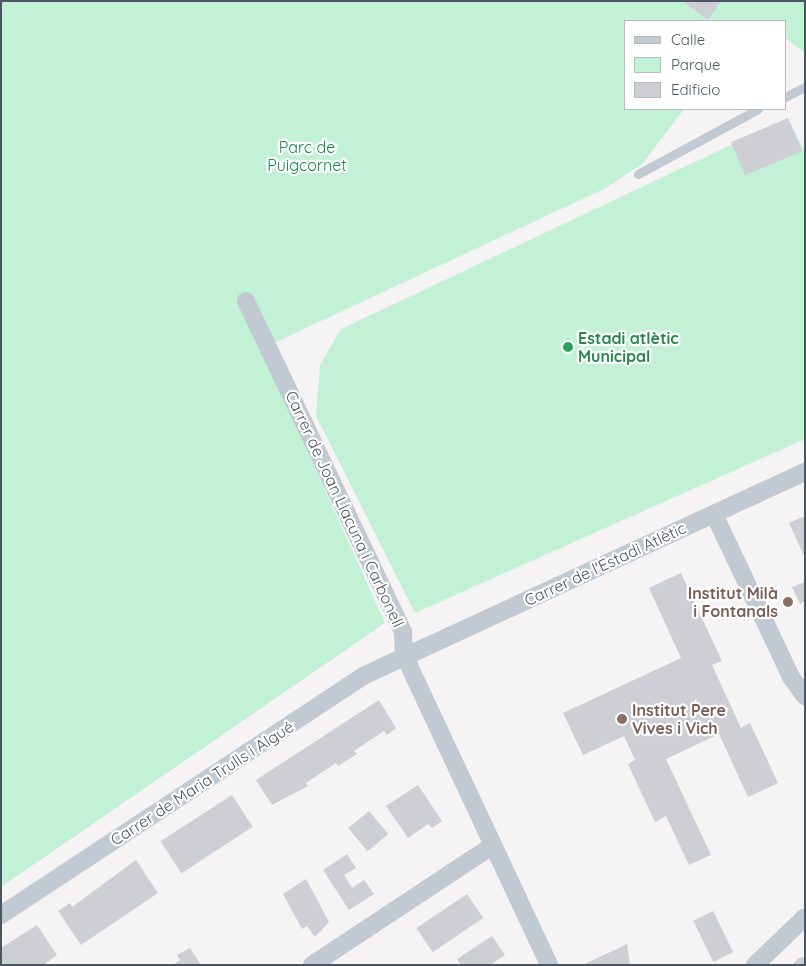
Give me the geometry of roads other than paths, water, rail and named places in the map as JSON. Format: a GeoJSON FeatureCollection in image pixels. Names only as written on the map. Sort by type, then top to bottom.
{"type":"FeatureCollection","features":[{"type":"Feature","properties":{"kind":"street","name":"Carrer de Joan Llacuna i Carbonell"},"geometry":{"type":"LineString","coordinates":[[246,301],[403,631],[404,655],[549,965]]}},
{"type":"Feature","properties":{"kind":"street","name":"Carrer de l'Estadi Atlètic"},"geometry":{"type":"LineString","coordinates":[[404,655],[805,472]]}},
{"type":"Feature","properties":{"kind":"street"},"geometry":{"type":"LineString","coordinates":[[714,514],[791,677],[805,696]]}},
{"type":"Feature","properties":{"kind":"street","name":"Carrer de Maria Trulls i Algué"},"geometry":{"type":"LineString","coordinates":[[1,915],[363,676],[404,655]]}},
{"type":"Feature","properties":{"kind":"street"},"geometry":{"type":"LineString","coordinates":[[312,965],[493,845]]}},
{"type":"Feature","properties":{"kind":"street"},"geometry":{"type":"LineString","coordinates":[[755,965],[805,917]]}},
{"type":"Feature","properties":{"kind":"lane"},"geometry":{"type":"LineString","coordinates":[[786,97],[805,88]]}},
{"type":"Feature","properties":{"kind":"lane"},"geometry":{"type":"LineString","coordinates":[[638,174],[756,110]]}},
{"type":"Feature","properties":{"kind":"place","name":"Estadi atlètic Municipal"},"geometry":{"type":"Point","coordinates":[568,347]}},
{"type":"Feature","properties":{"kind":"place","name":"Institut Milà i Fontanals"},"geometry":{"type":"Point","coordinates":[788,602]}},
{"type":"Feature","properties":{"kind":"place","name":"Institut Pere Vives i Vich"},"geometry":{"type":"Point","coordinates":[622,719]}},
{"type":"Feature","properties":{"kind":"park label","name":"Parc de Puigcornet"},"geometry":{"type":"Point","coordinates":[307,156]}}]}
